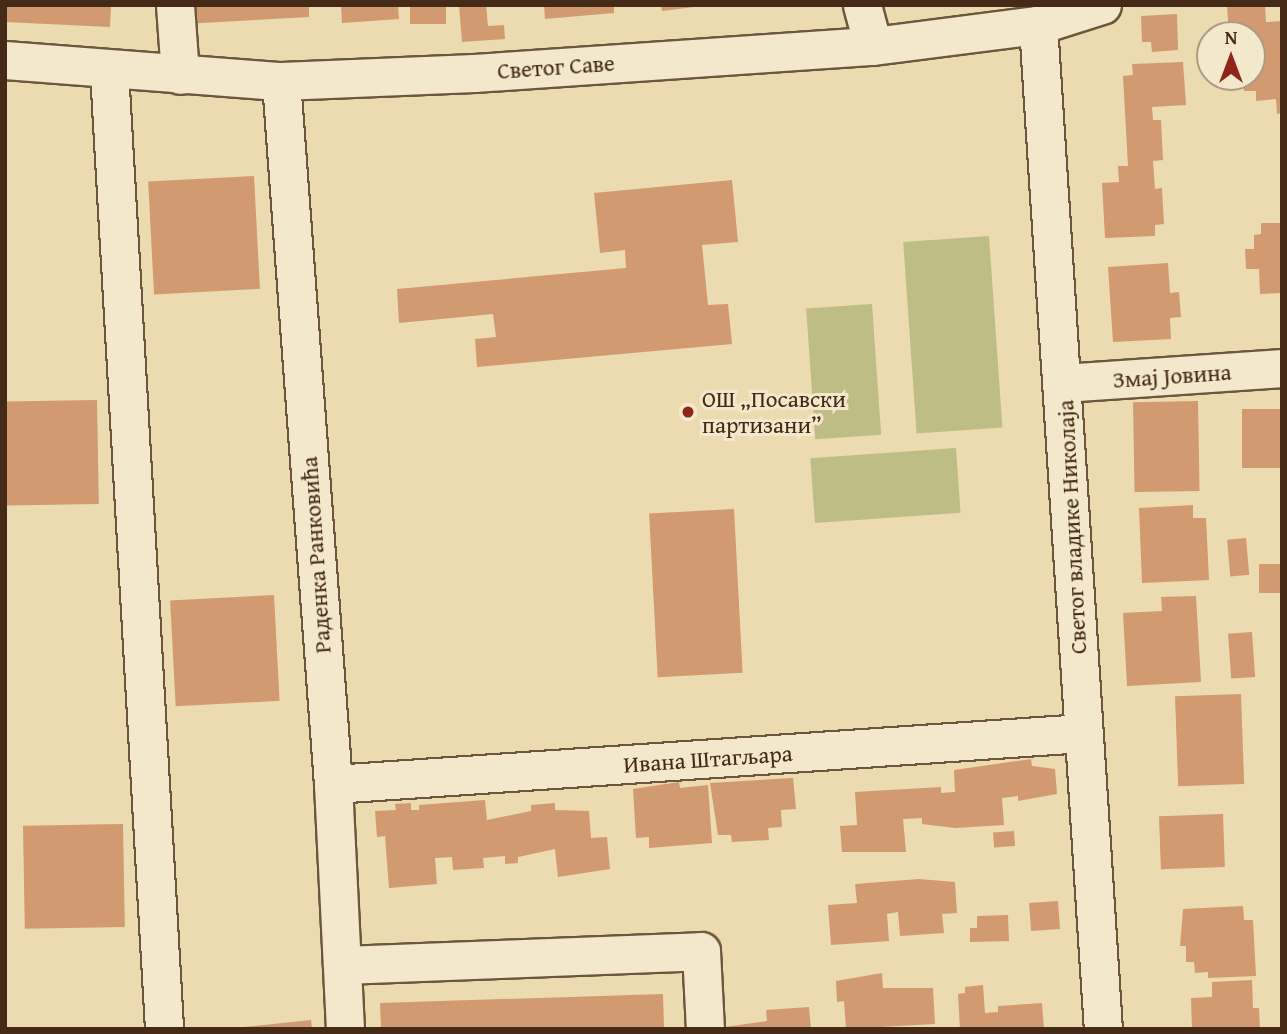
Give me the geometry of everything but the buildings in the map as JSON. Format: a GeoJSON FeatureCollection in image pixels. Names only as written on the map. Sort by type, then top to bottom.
{"type":"FeatureCollection","features":[{"type":"Feature","properties":{"kind":"street"},"geometry":{"type":"LineString","coordinates":[[175,5],[180,75]]}},
{"type":"Feature","properties":{"kind":"street"},"geometry":{"type":"LineString","coordinates":[[862,5],[873,46]]}},
{"type":"Feature","properties":{"kind":"street","name":"Светог Саве"},"geometry":{"type":"LineString","coordinates":[[5,60],[109,71],[281,81],[873,46],[1038,25],[1102,5]]}},
{"type":"Feature","properties":{"kind":"street","name":"Светог владике Николаја"},"geometry":{"type":"LineString","coordinates":[[1038,25],[1103,1029]]}},
{"type":"Feature","properties":{"kind":"street"},"geometry":{"type":"LineString","coordinates":[[109,71],[164,1029]]}},
{"type":"Feature","properties":{"kind":"street","name":"Раденка Ранковића"},"geometry":{"type":"LineString","coordinates":[[281,81],[334,784],[345,1029]]}},
{"type":"Feature","properties":{"kind":"street","name":"Змај Јовина"},"geometry":{"type":"LineString","coordinates":[[1063,383],[1282,368]]}},
{"type":"Feature","properties":{"kind":"street","name":"Ивана Штагљара"},"geometry":{"type":"LineString","coordinates":[[334,784],[1083,733]]}},
{"type":"Feature","properties":{"kind":"street"},"geometry":{"type":"LineString","coordinates":[[342,965],[701,951],[705,1029]]}},
{"type":"Feature","properties":{"kind":"shaded area"},"geometry":{"type":"Polygon","coordinates":[[[989,236],[1002,428],[917,434],[903,242],[989,236]]]}},
{"type":"Feature","properties":{"kind":"shaded area"},"geometry":{"type":"Polygon","coordinates":[[[872,304],[881,435],[815,439],[806,309],[872,304]]]}},
{"type":"Feature","properties":{"kind":"shaded area"},"geometry":{"type":"Polygon","coordinates":[[[956,448],[961,513],[815,523],[810,458],[956,448]]]}},
{"type":"Feature","properties":{"kind":"place","name":"ОШ „Посавски партизани”"},"geometry":{"type":"Point","coordinates":[688,412]}}]}
